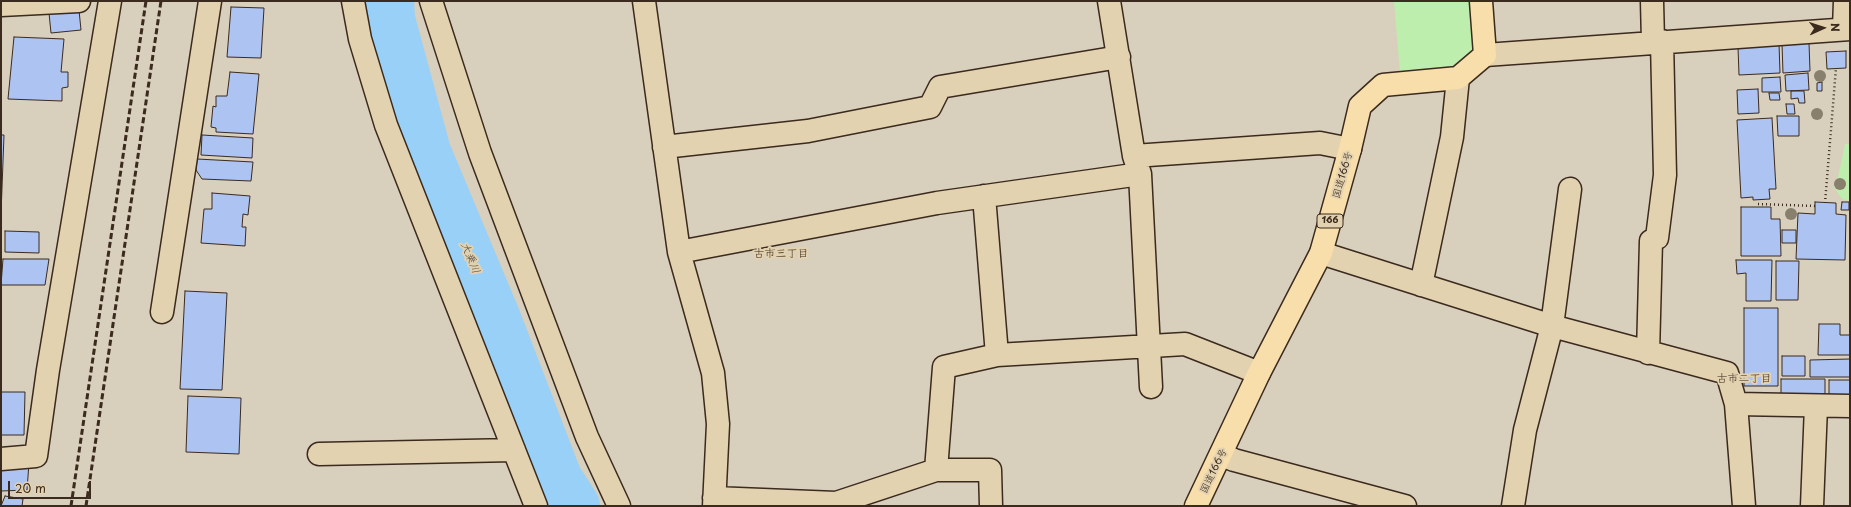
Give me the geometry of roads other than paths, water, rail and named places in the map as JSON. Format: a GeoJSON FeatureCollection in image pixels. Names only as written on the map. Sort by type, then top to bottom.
{"type":"FeatureCollection","features":[{"type":"Feature","properties":{"kind":"highway"},"geometry":{"type":"LineString","coordinates":[[1458,78],[1485,55],[1481,1]]}},
{"type":"Feature","properties":{"kind":"highway","name":"国道166号"},"geometry":{"type":"LineString","coordinates":[[1196,506],[1320,253],[1350,149],[1360,106],[1383,85],[1458,78]]}},
{"type":"Feature","properties":{"kind":"street"},"geometry":{"type":"LineString","coordinates":[[1,6],[79,1]]}},
{"type":"Feature","properties":{"kind":"street"},"geometry":{"type":"LineString","coordinates":[[1,458],[36,456],[48,370],[110,1]]}},
{"type":"Feature","properties":{"kind":"street"},"geometry":{"type":"LineString","coordinates":[[162,312],[210,1]]}},
{"type":"Feature","properties":{"kind":"street"},"geometry":{"type":"LineString","coordinates":[[353,1],[360,39],[386,125],[536,506]]}},
{"type":"Feature","properties":{"kind":"street"},"geometry":{"type":"LineString","coordinates":[[431,1],[442,39],[491,182],[587,437],[619,506]]}},
{"type":"Feature","properties":{"kind":"street"},"geometry":{"type":"LineString","coordinates":[[644,1],[679,252],[713,373],[718,424],[714,502],[836,503],[936,470],[990,470],[991,506]]}},
{"type":"Feature","properties":{"kind":"street"},"geometry":{"type":"LineString","coordinates":[[1109,1],[1137,165],[1151,387]]}},
{"type":"Feature","properties":{"kind":"street"},"geometry":{"type":"LineString","coordinates":[[1648,353],[1651,240],[1657,238],[1665,175],[1657,41],[1652,1]]}},
{"type":"Feature","properties":{"kind":"street"},"geometry":{"type":"LineString","coordinates":[[1485,55],[1657,41],[1847,29],[1845,1]]}},
{"type":"Feature","properties":{"kind":"street"},"geometry":{"type":"LineString","coordinates":[[664,146],[808,131],[847,124],[930,107],[940,87],[1119,57]]}},
{"type":"Feature","properties":{"kind":"street"},"geometry":{"type":"LineString","coordinates":[[1421,285],[1452,137],[1458,78]]}},
{"type":"Feature","properties":{"kind":"street"},"geometry":{"type":"LineString","coordinates":[[679,252],[937,203],[984,196],[1137,165],[1320,142],[1350,149]]}},
{"type":"Feature","properties":{"kind":"street"},"geometry":{"type":"LineString","coordinates":[[1513,506],[1525,430],[1552,326],[1570,189]]}},
{"type":"Feature","properties":{"kind":"street"},"geometry":{"type":"LineString","coordinates":[[984,196],[997,355]]}},
{"type":"Feature","properties":{"kind":"street"},"geometry":{"type":"LineString","coordinates":[[1320,253],[1552,326],[1727,373],[1736,404],[1744,506]]}},
{"type":"Feature","properties":{"kind":"street"},"geometry":{"type":"LineString","coordinates":[[936,470],[944,367],[997,355],[1185,344],[1260,373]]}},
{"type":"Feature","properties":{"kind":"street"},"geometry":{"type":"LineString","coordinates":[[1736,404],[1850,406]]}},
{"type":"Feature","properties":{"kind":"street"},"geometry":{"type":"LineString","coordinates":[[1812,506],[1816,406]]}},
{"type":"Feature","properties":{"kind":"street"},"geometry":{"type":"LineString","coordinates":[[319,454],[514,450]]}},
{"type":"Feature","properties":{"kind":"street"},"geometry":{"type":"LineString","coordinates":[[1222,455],[1234,460],[1405,506]]}},
{"type":"Feature","properties":{"kind":"waterway","name":"大乗川"},"geometry":{"type":"LineString","coordinates":[[389,1],[390,19],[426,152],[496,319],[557,478],[575,506]]}},
{"type":"Feature","properties":{"kind":"railway"},"geometry":{"type":"LineString","coordinates":[[71,506],[146,1]]}},
{"type":"Feature","properties":{"kind":"railway"},"geometry":{"type":"LineString","coordinates":[[86,506],[161,1]]}},
{"type":"Feature","properties":{"kind":"district","name":"古市三丁目"},"geometry":{"type":"Point","coordinates":[781,254]}},
{"type":"Feature","properties":{"kind":"district","name":"古市二丁目"},"geometry":{"type":"Point","coordinates":[1744,379]}}]}
